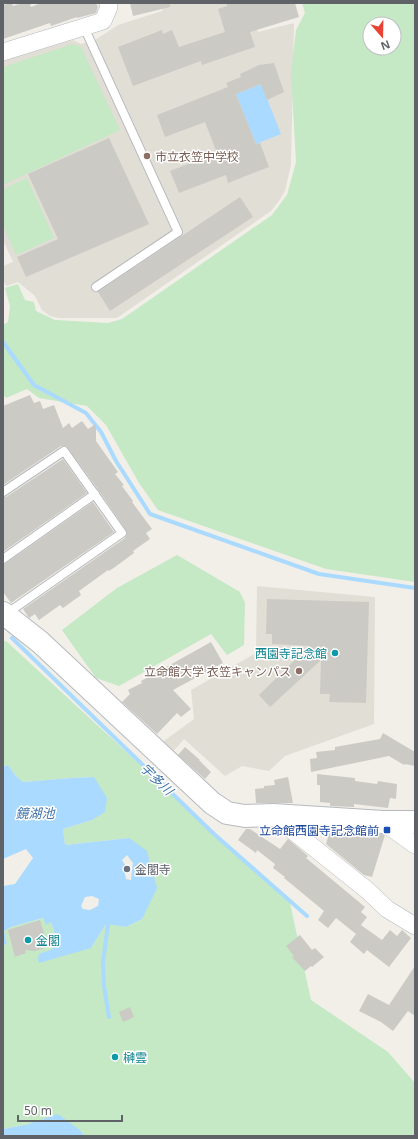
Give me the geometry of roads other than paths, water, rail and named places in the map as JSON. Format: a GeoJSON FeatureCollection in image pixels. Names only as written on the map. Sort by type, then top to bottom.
{"type":"FeatureCollection","features":[{"type":"Feature","properties":{"kind":"street"},"geometry":{"type":"LineString","coordinates":[[3,52],[102,21],[109,7],[108,3]]}},
{"type":"Feature","properties":{"kind":"street"},"geometry":{"type":"LineString","coordinates":[[4,614],[40,642],[212,803],[227,812],[246,816],[273,815],[383,822],[415,822]]}},
{"type":"Feature","properties":{"kind":"street"},"geometry":{"type":"LineString","coordinates":[[273,815],[367,890],[388,909],[415,926]]}},
{"type":"Feature","properties":{"kind":"street"},"geometry":{"type":"LineString","coordinates":[[383,822],[415,845]]}},
{"type":"Feature","properties":{"kind":"lane"},"geometry":{"type":"LineString","coordinates":[[84,27],[178,232],[96,287]]}},
{"type":"Feature","properties":{"kind":"lane"},"geometry":{"type":"LineString","coordinates":[[3,492],[64,451],[122,533],[4,614]]}},
{"type":"Feature","properties":{"kind":"lane"},"geometry":{"type":"LineString","coordinates":[[3,559],[95,494]]}},
{"type":"Feature","properties":{"kind":"water"},"geometry":{"type":"Polygon","coordinates":[[[264,83],[264,91],[281,134],[256,144],[236,94],[264,83]]]}},
{"type":"Feature","properties":{"kind":"water","name":"鏡湖池"},"geometry":{"type":"Polygon","coordinates":[[[8,765],[15,775],[23,782],[94,777],[107,798],[105,812],[92,820],[63,829],[65,845],[129,838],[147,851],[157,888],[142,919],[126,927],[106,924],[91,948],[39,963],[39,954],[53,949],[49,936],[55,934],[51,922],[46,925],[43,918],[11,927],[4,931],[7,944],[3,945],[3,886],[15,884],[33,858],[26,849],[3,859],[3,767],[8,765]],[[127,855],[122,860],[127,868],[125,874],[126,879],[131,880],[133,863],[127,855]],[[92,896],[85,897],[81,906],[83,909],[90,910],[98,906],[99,899],[92,896]]]}},
{"type":"Feature","properties":{"kind":"water"},"geometry":{"type":"Polygon","coordinates":[[[58,1114],[81,1131],[84,1136],[3,1136],[3,1129],[29,1124],[58,1114]]]}},
{"type":"Feature","properties":{"kind":"waterway"},"geometry":{"type":"LineString","coordinates":[[3,342],[34,385],[86,413],[101,432],[116,461],[150,514],[319,574],[415,588]]}},
{"type":"Feature","properties":{"kind":"waterway","name":"宇多川"},"geometry":{"type":"LineString","coordinates":[[12,638],[214,834],[307,916]]}},
{"type":"Feature","properties":{"kind":"waterway"},"geometry":{"type":"LineString","coordinates":[[108,924],[103,962],[104,986],[109,1017]]}},
{"type":"Feature","properties":{"kind":"place","name":"市立衣笠中学校"},"geometry":{"type":"Point","coordinates":[147,156]}},
{"type":"Feature","properties":{"kind":"place","name":"西園寺記念館"},"geometry":{"type":"Point","coordinates":[335,653]}},
{"type":"Feature","properties":{"kind":"place","name":"立命館大学 衣笠キャンパス"},"geometry":{"type":"Point","coordinates":[299,671]}},
{"type":"Feature","properties":{"kind":"place","name":"立命館西園寺記念館前"},"geometry":{"type":"Point","coordinates":[387,830]}},
{"type":"Feature","properties":{"kind":"place","name":"金閣寺"},"geometry":{"type":"Point","coordinates":[127,869]}},
{"type":"Feature","properties":{"kind":"place","name":"金閣"},"geometry":{"type":"Point","coordinates":[28,940]}},
{"type":"Feature","properties":{"kind":"place","name":"榊雲"},"geometry":{"type":"Point","coordinates":[115,1057]}}]}
